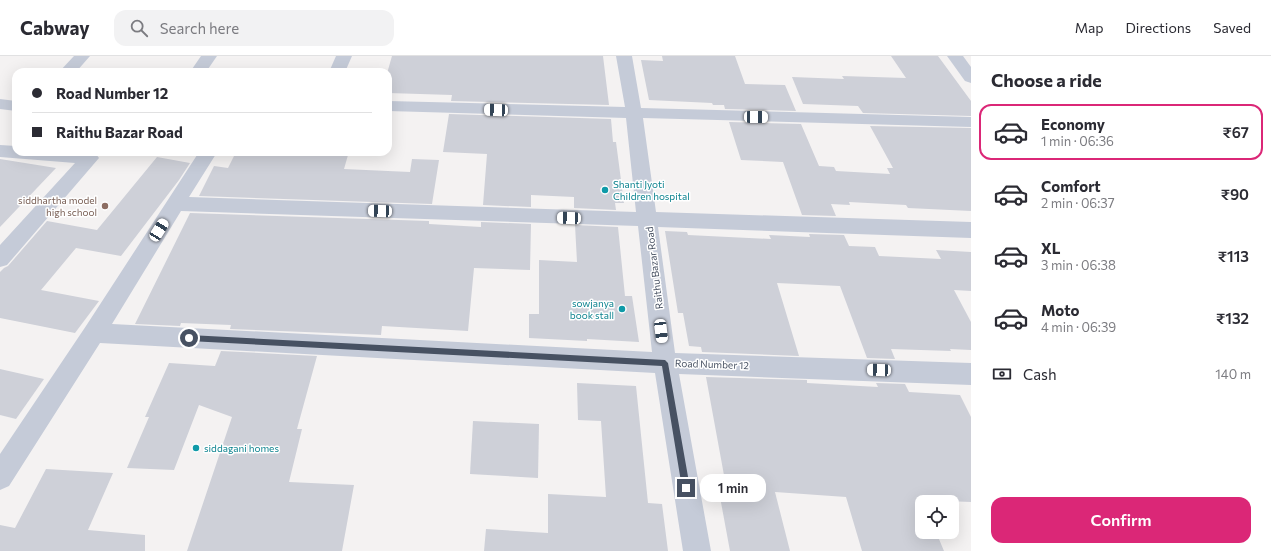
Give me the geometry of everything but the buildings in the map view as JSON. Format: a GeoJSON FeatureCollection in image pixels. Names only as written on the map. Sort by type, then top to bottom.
{"type":"FeatureCollection","features":[{"type":"Feature","properties":{"kind":"street"},"geometry":{"type":"LineString","coordinates":[[71,68],[82,56]]}},
{"type":"Feature","properties":{"kind":"street"},"geometry":{"type":"LineString","coordinates":[[200,68],[208,56]]}},
{"type":"Feature","properties":{"kind":"street"},"geometry":{"type":"LineString","coordinates":[[339,68],[344,56]]}},
{"type":"Feature","properties":{"kind":"street","name":"Raithu Bazar Road"},"geometry":{"type":"LineString","coordinates":[[624,56],[634,114],[665,363],[697,551]]}},
{"type":"Feature","properties":{"kind":"street"},"geometry":{"type":"LineString","coordinates":[[955,56],[971,78]]}},
{"type":"Feature","properties":{"kind":"street"},"geometry":{"type":"LineString","coordinates":[[0,104],[12,106]]}},
{"type":"Feature","properties":{"kind":"street"},"geometry":{"type":"LineString","coordinates":[[392,106],[634,114],[971,122]]}},
{"type":"Feature","properties":{"kind":"street"},"geometry":{"type":"LineString","coordinates":[[0,151],[12,152]]}},
{"type":"Feature","properties":{"kind":"street"},"geometry":{"type":"LineString","coordinates":[[0,259],[90,158],[67,156]]}},
{"type":"Feature","properties":{"kind":"street"},"geometry":{"type":"LineString","coordinates":[[0,477],[94,333],[206,156]]}},
{"type":"Feature","properties":{"kind":"street"},"geometry":{"type":"LineString","coordinates":[[175,204],[971,230]]}},
{"type":"Feature","properties":{"kind":"street","name":"Road Number 12"},"geometry":{"type":"LineString","coordinates":[[94,333],[665,363],[971,374]]}},
{"type":"Feature","properties":{"kind":"place","name":"Shanti Jyoti Children hospital"},"geometry":{"type":"Point","coordinates":[605,190]}},
{"type":"Feature","properties":{"kind":"place","name":"siddhartha model high school"},"geometry":{"type":"Point","coordinates":[105,206]}},
{"type":"Feature","properties":{"kind":"place","name":"sowjanya book stall"},"geometry":{"type":"Point","coordinates":[622,309]}},
{"type":"Feature","properties":{"kind":"place","name":"siddagani homes"},"geometry":{"type":"Point","coordinates":[196,448]}},
{"type":"Feature","properties":{"kind":"route"},"geometry":{"type":"LineString","coordinates":[[189,338],[665,363],[686,488]]}}]}
